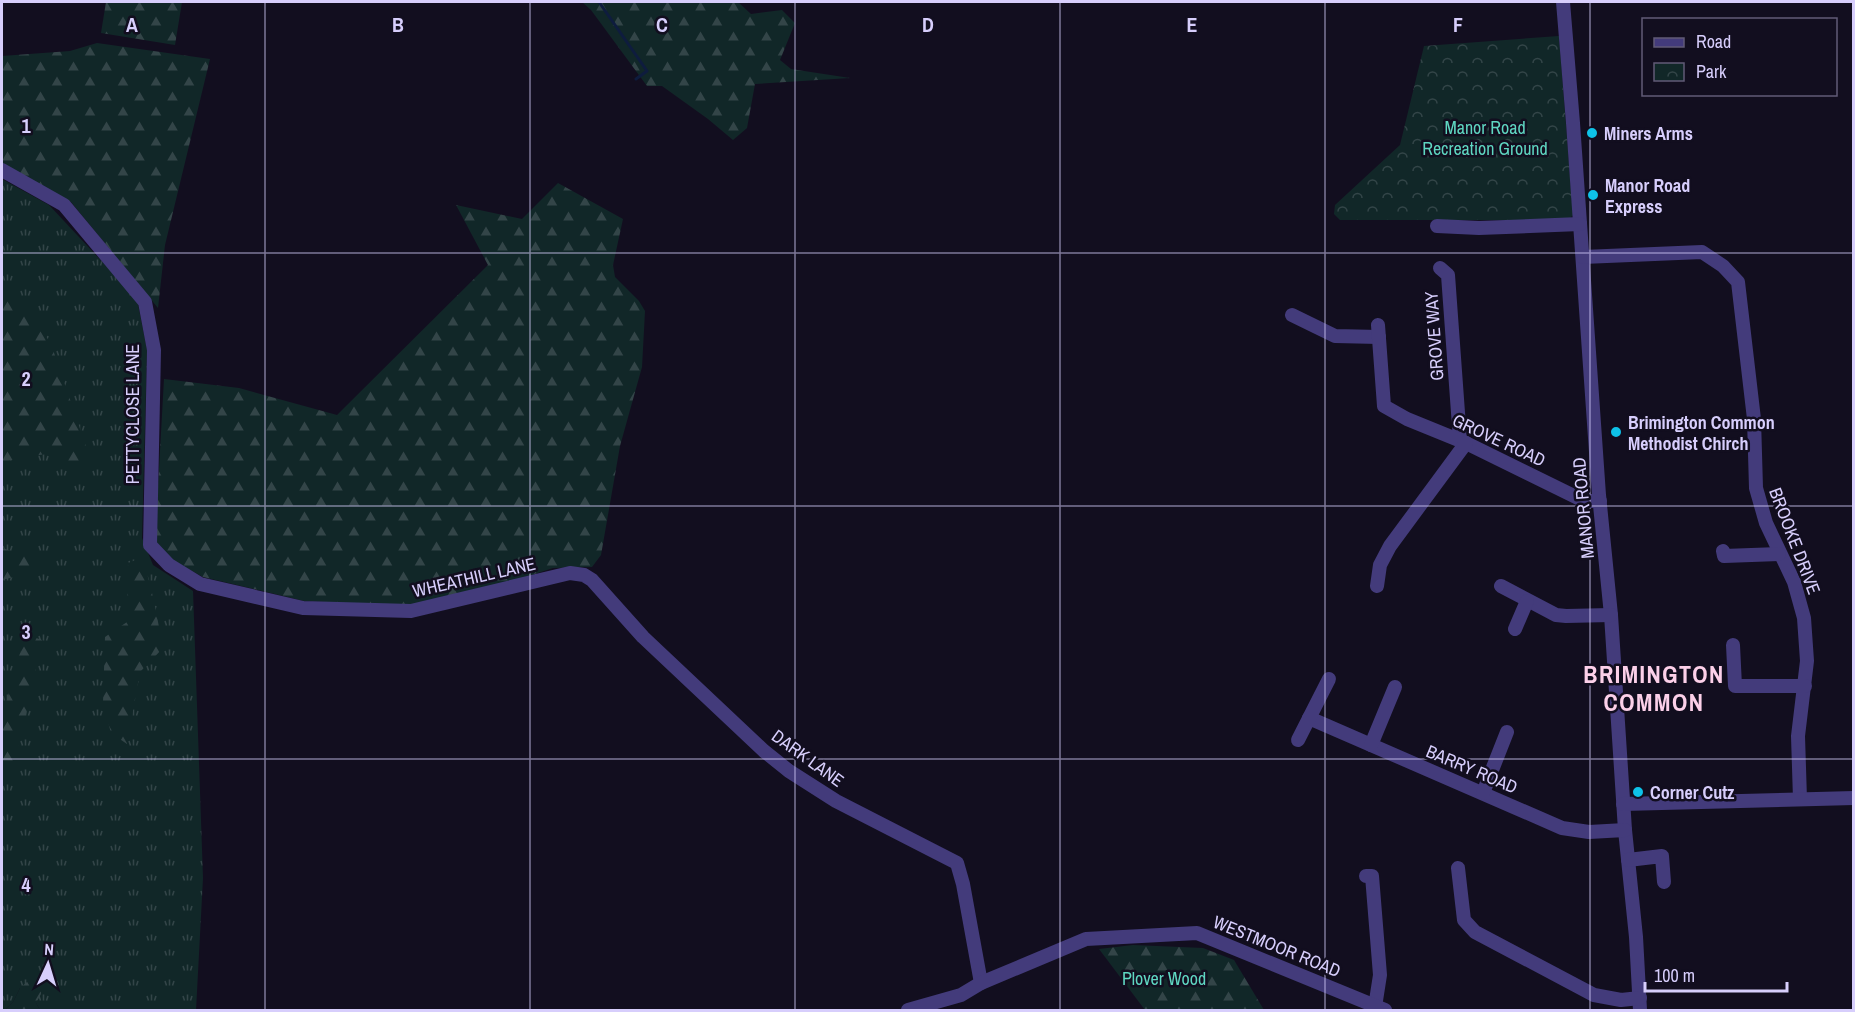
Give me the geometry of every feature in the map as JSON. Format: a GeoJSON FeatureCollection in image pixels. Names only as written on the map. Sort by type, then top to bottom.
{"type":"FeatureCollection","features":[{"type":"Feature","properties":{"kind":"street","name":"MANOR ROAD"},"geometry":{"type":"LineString","coordinates":[[1563,2],[1640,1004]]}},
{"type":"Feature","properties":{"kind":"street","name":"PETTYCLOSE LANE"},"geometry":{"type":"LineString","coordinates":[[2,170],[64,205],[145,302],[154,350],[150,545]]}},
{"type":"Feature","properties":{"kind":"street"},"geometry":{"type":"LineString","coordinates":[[1437,226],[1479,228],[1580,224]]}},
{"type":"Feature","properties":{"kind":"street","name":"BROOKE DRIVE"},"geometry":{"type":"LineString","coordinates":[[1583,257],[1702,252],[1723,266],[1738,282],[1754,419],[1756,489],[1766,523],[1794,582],[1804,618],[1807,661],[1798,736],[1800,799]]}},
{"type":"Feature","properties":{"kind":"street","name":"GROVE WAY"},"geometry":{"type":"LineString","coordinates":[[1440,268],[1448,275],[1463,441]]}},
{"type":"Feature","properties":{"kind":"street","name":"GROVE ROAD"},"geometry":{"type":"LineString","coordinates":[[1292,315],[1335,336],[1379,331],[1384,406],[1407,419],[1463,441],[1580,499],[1600,501]]}},
{"type":"Feature","properties":{"kind":"street"},"geometry":{"type":"LineString","coordinates":[[1377,586],[1380,565],[1390,546],[1463,441]]}},
{"type":"Feature","properties":{"kind":"street","name":"WHEATHILL LANE"},"geometry":{"type":"LineString","coordinates":[[150,545],[169,564],[200,584],[303,608],[411,612],[570,573]]}},
{"type":"Feature","properties":{"kind":"street"},"geometry":{"type":"LineString","coordinates":[[1723,551],[1724,556],[1779,554]]}},
{"type":"Feature","properties":{"kind":"street","name":"DARK LANE"},"geometry":{"type":"LineString","coordinates":[[570,573],[584,575],[592,580],[643,637],[764,751],[789,771],[836,801],[957,863],[981,983]]}},
{"type":"Feature","properties":{"kind":"street"},"geometry":{"type":"LineString","coordinates":[[1501,586],[1556,615],[1611,615]]}},
{"type":"Feature","properties":{"kind":"street"},"geometry":{"type":"LineString","coordinates":[[1515,629],[1527,601]]}},
{"type":"Feature","properties":{"kind":"street"},"geometry":{"type":"LineString","coordinates":[[1733,645],[1735,686],[1805,686]]}},
{"type":"Feature","properties":{"kind":"street"},"geometry":{"type":"LineString","coordinates":[[1298,740],[1329,679]]}},
{"type":"Feature","properties":{"kind":"street"},"geometry":{"type":"LineString","coordinates":[[1371,745],[1395,687]]}},
{"type":"Feature","properties":{"kind":"street","name":"BARRY ROAD"},"geometry":{"type":"LineString","coordinates":[[1309,718],[1562,828],[1588,832],[1625,830]]}},
{"type":"Feature","properties":{"kind":"street"},"geometry":{"type":"LineString","coordinates":[[1483,793],[1507,732]]}},
{"type":"Feature","properties":{"kind":"street"},"geometry":{"type":"LineString","coordinates":[[1623,804],[1854,798]]}},
{"type":"Feature","properties":{"kind":"street"},"geometry":{"type":"LineString","coordinates":[[1628,860],[1662,856],[1664,882]]}},
{"type":"Feature","properties":{"kind":"street"},"geometry":{"type":"LineString","coordinates":[[1458,868],[1464,920],[1476,932],[1594,995],[1640,1004]]}},
{"type":"Feature","properties":{"kind":"street"},"geometry":{"type":"LineString","coordinates":[[1366,876],[1372,876],[1380,975],[1380,1009]]}},
{"type":"Feature","properties":{"kind":"street","name":"WESTMOOR ROAD"},"geometry":{"type":"LineString","coordinates":[[908,1011],[961,995],[981,983],[1086,939],[1197,933],[1380,1009]]}},
{"type":"Feature","properties":{"kind":"green space"},"geometry":{"type":"Polygon","coordinates":[[[106,2],[182,2],[175,45],[101,33],[106,2]]]}},
{"type":"Feature","properties":{"kind":"green space"},"geometry":{"type":"Polygon","coordinates":[[[582,2],[738,2],[751,14],[782,10],[795,23],[780,60],[791,69],[850,78],[755,84],[747,128],[733,140],[662,86],[647,86],[591,10],[582,2]]]}},
{"type":"Feature","properties":{"kind":"green space","name":"Manor Road Recreation Ground"},"geometry":{"type":"Polygon","coordinates":[[[1559,36],[1573,215],[1568,220],[1340,220],[1334,214],[1335,205],[1400,145],[1424,46],[1559,36]]]}},
{"type":"Feature","properties":{"kind":"green space"},"geometry":{"type":"Polygon","coordinates":[[[97,43],[210,59],[165,245],[158,308],[71,202],[2,165],[2,56],[70,51],[97,43]]]}},
{"type":"Feature","properties":{"kind":"green space"},"geometry":{"type":"Polygon","coordinates":[[[2,179],[49,205],[137,299],[147,350],[142,538],[153,565],[193,591],[203,878],[196,1010],[40,1010],[20,988],[13,1002],[2,1010],[2,179]]]}},
{"type":"Feature","properties":{"kind":"green space"},"geometry":{"type":"Polygon","coordinates":[[[558,183],[623,219],[613,265],[615,277],[639,301],[645,311],[642,367],[620,446],[601,555],[592,567],[553,568],[513,581],[412,606],[304,601],[203,577],[172,560],[155,541],[164,379],[239,388],[337,415],[488,265],[456,205],[522,219],[558,183]]]}},
{"type":"Feature","properties":{"kind":"green space"},"geometry":{"type":"Polygon","coordinates":[[[2,285],[29,310],[51,344],[90,458],[81,465],[45,454],[2,462],[2,285]]]}},
{"type":"Feature","properties":{"kind":"green space"},"geometry":{"type":"Polygon","coordinates":[[[2,548],[35,559],[38,571],[2,580],[2,548]]]}},
{"type":"Feature","properties":{"kind":"green space"},"geometry":{"type":"Polygon","coordinates":[[[143,557],[163,648],[140,672],[127,744],[111,733],[103,703],[105,637],[127,622],[128,563],[143,557]]]}},
{"type":"Feature","properties":{"kind":"green space"},"geometry":{"type":"Polygon","coordinates":[[[25,634],[42,640],[22,734],[9,774],[2,777],[2,718],[25,634]]]}},
{"type":"Feature","properties":{"kind":"green space","name":"Plover Wood"},"geometry":{"type":"Polygon","coordinates":[[[1133,945],[1203,948],[1234,960],[1264,1010],[1145,1010],[1099,949],[1133,945]]]}},
{"type":"Feature","properties":{"kind":"green space"},"geometry":{"type":"Polygon","coordinates":[[[40,971],[41,994],[36,1003],[40,1010],[5,1010],[13,1002],[20,988],[40,971]]]}},
{"type":"Feature","properties":{"kind":"waterway"},"geometry":{"type":"LineString","coordinates":[[599,2],[647,71],[636,79]]}},
{"type":"Feature","properties":{"kind":"place","name":"Miners Arms"},"geometry":{"type":"Point","coordinates":[1592,133]}},
{"type":"Feature","properties":{"kind":"place","name":"Manor Road Express"},"geometry":{"type":"Point","coordinates":[1593,195]}},
{"type":"Feature","properties":{"kind":"place","name":"Brimington Common Methodist Chirch"},"geometry":{"type":"Point","coordinates":[1616,432]}},
{"type":"Feature","properties":{"kind":"place","name":"Corner Cutz"},"geometry":{"type":"Point","coordinates":[1638,792]}},
{"type":"Feature","properties":{"kind":"district","name":"BRIMINGTON COMMON"},"geometry":{"type":"Point","coordinates":[1654,688]}}]}
